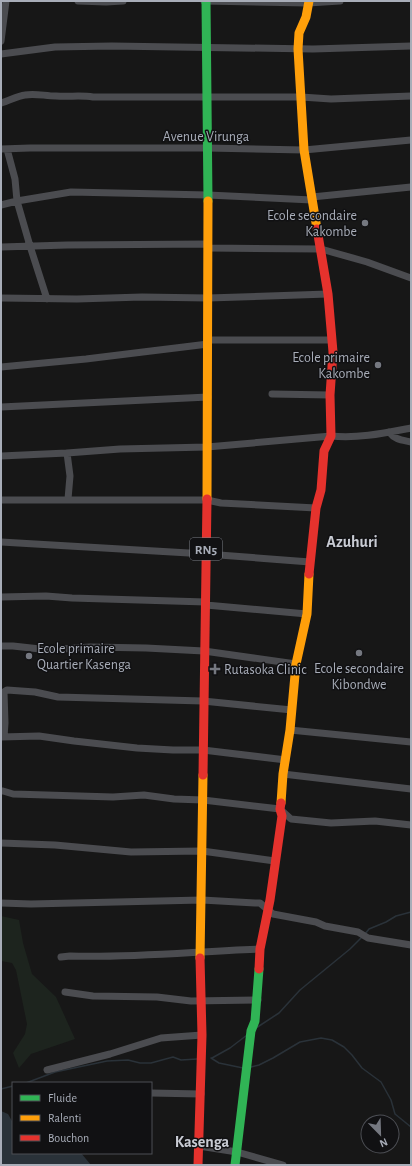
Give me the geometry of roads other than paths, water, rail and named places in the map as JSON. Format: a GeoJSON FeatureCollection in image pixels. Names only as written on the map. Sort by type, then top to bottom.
{"type":"FeatureCollection","features":[{"type":"Feature","properties":{"kind":"main road","name":"RN5"},"geometry":{"type":"LineString","coordinates":[[198,1165],[202,1035],[200,951],[202,900],[203,701],[206,603],[208,397],[208,195],[205,1]]}},
{"type":"Feature","properties":{"kind":"main road"},"geometry":{"type":"LineString","coordinates":[[235,1165],[238,1152],[240,1116],[251,1031],[255,1021],[258,1000],[260,949],[268,908],[282,816],[280,809],[290,730],[296,664],[306,614],[316,508],[321,490],[324,451],[331,436],[330,395],[333,352],[332,340],[322,248],[304,150],[298,49],[299,33],[306,17],[309,2]]}},
{"type":"Feature","properties":{"kind":"street"},"geometry":{"type":"LineString","coordinates":[[1,41],[6,1]]}},
{"type":"Feature","properties":{"kind":"street"},"geometry":{"type":"LineString","coordinates":[[78,1],[123,1]]}},
{"type":"Feature","properties":{"kind":"street"},"geometry":{"type":"LineString","coordinates":[[205,1],[340,1]]}},
{"type":"Feature","properties":{"kind":"street"},"geometry":{"type":"LineString","coordinates":[[1,54],[55,47],[112,46],[298,49],[411,46]]}},
{"type":"Feature","properties":{"kind":"street"},"geometry":{"type":"LineString","coordinates":[[1,103],[23,95],[31,94],[58,96],[79,95],[93,97],[301,97],[331,99],[411,96]]}},
{"type":"Feature","properties":{"kind":"street","name":"Avenue Virunga"},"geometry":{"type":"LineString","coordinates":[[4,149],[207,148],[304,150],[411,140]]}},
{"type":"Feature","properties":{"kind":"street"},"geometry":{"type":"LineString","coordinates":[[4,149],[14,179],[17,201],[47,299]]}},
{"type":"Feature","properties":{"kind":"street"},"geometry":{"type":"LineString","coordinates":[[1,205],[71,192],[312,199],[411,188]]}},
{"type":"Feature","properties":{"kind":"street"},"geometry":{"type":"LineString","coordinates":[[1,247],[208,246],[322,248],[411,278]]}},
{"type":"Feature","properties":{"kind":"street"},"geometry":{"type":"LineString","coordinates":[[1,298],[208,298],[328,294]]}},
{"type":"Feature","properties":{"kind":"street"},"geometry":{"type":"LineString","coordinates":[[1,367],[86,359],[208,342],[332,340]]}},
{"type":"Feature","properties":{"kind":"street"},"geometry":{"type":"LineString","coordinates":[[272,394],[330,395]]}},
{"type":"Feature","properties":{"kind":"street"},"geometry":{"type":"LineString","coordinates":[[1,407],[208,397]]}},
{"type":"Feature","properties":{"kind":"street"},"geometry":{"type":"LineString","coordinates":[[1,456],[120,449],[207,447],[331,436],[341,438],[411,428]]}},
{"type":"Feature","properties":{"kind":"street"},"geometry":{"type":"LineString","coordinates":[[389,432],[398,440],[411,442]]}},
{"type":"Feature","properties":{"kind":"street"},"geometry":{"type":"LineString","coordinates":[[67,453],[70,476],[68,499]]}},
{"type":"Feature","properties":{"kind":"street"},"geometry":{"type":"LineString","coordinates":[[1,500],[207,500],[221,503],[316,508]]}},
{"type":"Feature","properties":{"kind":"street"},"geometry":{"type":"LineString","coordinates":[[1,542],[206,554],[310,562]]}},
{"type":"Feature","properties":{"kind":"street"},"geometry":{"type":"LineString","coordinates":[[1,597],[46,596],[206,603],[306,614]]}},
{"type":"Feature","properties":{"kind":"street"},"geometry":{"type":"LineString","coordinates":[[1,646],[49,650],[90,647],[139,648],[204,652],[296,664]]}},
{"type":"Feature","properties":{"kind":"street"},"geometry":{"type":"LineString","coordinates":[[286,760],[203,750],[137,748],[39,736],[3,737],[5,723],[4,692],[6,690],[35,692],[58,697],[203,701],[292,710]]}},
{"type":"Feature","properties":{"kind":"street"},"geometry":{"type":"LineString","coordinates":[[290,730],[411,742]]}},
{"type":"Feature","properties":{"kind":"street"},"geometry":{"type":"LineString","coordinates":[[284,774],[411,790]]}},
{"type":"Feature","properties":{"kind":"street"},"geometry":{"type":"LineString","coordinates":[[1,791],[12,794],[92,796],[144,795],[280,809],[291,819],[331,823],[375,821],[411,825]]}},
{"type":"Feature","properties":{"kind":"street"},"geometry":{"type":"LineString","coordinates":[[1,843],[55,845],[130,852],[202,851],[275,861]]}},
{"type":"Feature","properties":{"kind":"street"},"geometry":{"type":"LineString","coordinates":[[1,903],[31,904],[202,900],[260,903],[268,908],[273,914],[316,922],[326,926],[358,932],[368,938],[411,946]]}},
{"type":"Feature","properties":{"kind":"street"},"geometry":{"type":"LineString","coordinates":[[61,957],[144,955],[260,949]]}},
{"type":"Feature","properties":{"kind":"street"},"geometry":{"type":"LineString","coordinates":[[65,992],[93,996],[146,997],[191,1002],[258,1000]]}},
{"type":"Feature","properties":{"kind":"street"},"geometry":{"type":"LineString","coordinates":[[47,1070],[110,1054],[161,1038],[202,1035]]}},
{"type":"Feature","properties":{"kind":"street"},"geometry":{"type":"LineString","coordinates":[[152,1093],[201,1094]]}},
{"type":"Feature","properties":{"kind":"street"},"geometry":{"type":"LineString","coordinates":[[199,1146],[238,1152],[283,1165]]}},
{"type":"Feature","properties":{"kind":"waterway"},"geometry":{"type":"LineString","coordinates":[[365,934],[369,929],[396,916],[411,912]]}},
{"type":"Feature","properties":{"kind":"waterway"},"geometry":{"type":"LineString","coordinates":[[256,1028],[279,1013],[300,990],[350,949],[362,937]]}},
{"type":"Feature","properties":{"kind":"waterway"},"geometry":{"type":"LineString","coordinates":[[212,1058],[230,1048],[247,1035]]}},
{"type":"Feature","properties":{"kind":"waterway"},"geometry":{"type":"LineString","coordinates":[[251,1067],[273,1058],[300,1042],[321,1038],[332,1040],[344,1047],[362,1068],[381,1082],[391,1100],[395,1114],[411,1127]]}},
{"type":"Feature","properties":{"kind":"waterway"},"geometry":{"type":"LineString","coordinates":[[29,1082],[55,1072],[107,1061],[128,1060],[140,1063],[151,1063],[173,1057],[181,1060],[197,1059]]}},
{"type":"Feature","properties":{"kind":"waterway"},"geometry":{"type":"LineString","coordinates":[[211,1058],[219,1063],[243,1068]]}},
{"type":"Feature","properties":{"kind":"waterway"},"geometry":{"type":"LineString","coordinates":[[1,1089],[12,1086]]}},
{"type":"Feature","properties":{"kind":"place","name":"Ecole secondaire Kakombe"},"geometry":{"type":"Point","coordinates":[365,223]}},
{"type":"Feature","properties":{"kind":"place","name":"Ecole primaire Kakombe"},"geometry":{"type":"Point","coordinates":[378,365]}},
{"type":"Feature","properties":{"kind":"place","name":"Ecole secondaire Kibondwe"},"geometry":{"type":"Point","coordinates":[359,653]}},
{"type":"Feature","properties":{"kind":"place","name":"Ecole primaire Quartier Kasenga"},"geometry":{"type":"Point","coordinates":[29,656]}},
{"type":"Feature","properties":{"kind":"place","name":"Rutasoka Clinic"},"geometry":{"type":"Point","coordinates":[215,669]}},
{"type":"Feature","properties":{"kind":"district","name":"Azuhuri"},"geometry":{"type":"Point","coordinates":[352,541]}},
{"type":"Feature","properties":{"kind":"district","name":"Kasenga"},"geometry":{"type":"Point","coordinates":[202,1141]}}]}
